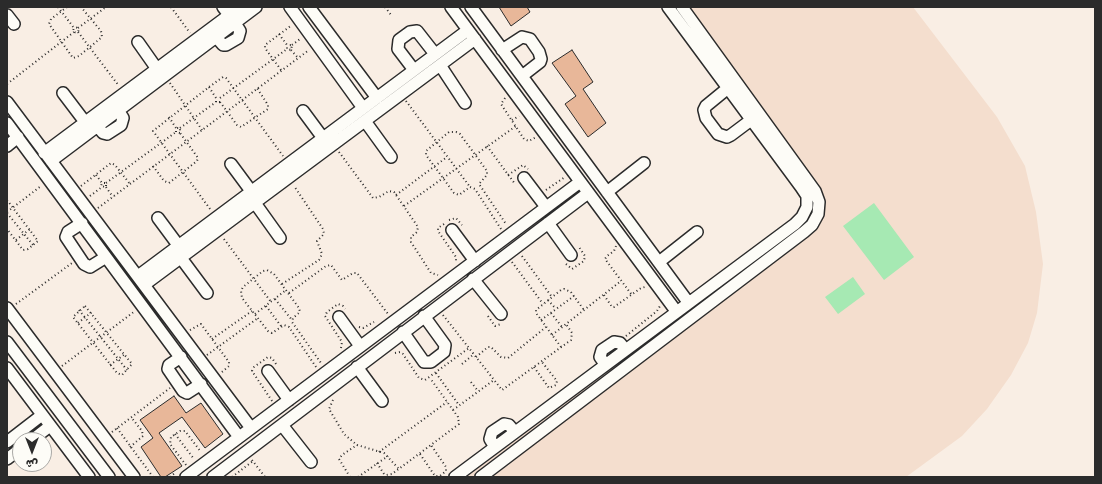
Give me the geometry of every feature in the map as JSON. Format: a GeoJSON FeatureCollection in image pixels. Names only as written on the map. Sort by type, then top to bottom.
{"type":"FeatureCollection","features":[{"type":"Feature","properties":{"kind":"street"},"geometry":{"type":"LineString","coordinates":[[48,157],[97,126],[118,110],[196,40],[240,7]]}},
{"type":"Feature","properties":{"kind":"street"},"geometry":{"type":"LineString","coordinates":[[48,157],[85,122],[124,93],[161,72],[216,37],[229,15],[256,7]]}},
{"type":"Feature","properties":{"kind":"street"},"geometry":{"type":"LineString","coordinates":[[290,7],[363,108]]}},
{"type":"Feature","properties":{"kind":"street"},"geometry":{"type":"LineString","coordinates":[[310,7],[377,98]]}},
{"type":"Feature","properties":{"kind":"street"},"geometry":{"type":"LineString","coordinates":[[451,7],[676,311]]}},
{"type":"Feature","properties":{"kind":"street"},"geometry":{"type":"LineString","coordinates":[[471,7],[688,302]]}},
{"type":"Feature","properties":{"kind":"street"},"geometry":{"type":"LineString","coordinates":[[480,477],[804,232],[812,225],[818,214],[819,202],[815,191],[691,29],[668,7]]}},
{"type":"Feature","properties":{"kind":"street"},"geometry":{"type":"LineString","coordinates":[[455,477],[605,364],[621,346],[676,311],[795,224],[802,217],[807,207],[807,196],[728,88],[691,29],[682,7]]}},
{"type":"Feature","properties":{"kind":"street"},"geometry":{"type":"LineString","coordinates":[[414,70],[398,49],[399,40],[410,32],[417,32],[435,54]]}},
{"type":"Feature","properties":{"kind":"street"},"geometry":{"type":"LineString","coordinates":[[138,276],[435,54],[471,34]]}},
{"type":"Feature","properties":{"kind":"street"},"geometry":{"type":"LineString","coordinates":[[144,285],[440,65],[471,34]]}},
{"type":"Feature","properties":{"kind":"street"},"geometry":{"type":"LineString","coordinates":[[502,50],[522,37],[530,39],[540,52],[540,62],[522,76]]}},
{"type":"Feature","properties":{"kind":"street"},"geometry":{"type":"LineString","coordinates":[[138,42],[161,72]]}},
{"type":"Feature","properties":{"kind":"street"},"geometry":{"type":"LineString","coordinates":[[440,65],[465,103]]}},
{"type":"Feature","properties":{"kind":"street"},"geometry":{"type":"LineString","coordinates":[[728,88],[706,106],[704,110],[706,118],[718,134],[727,136],[731,135],[751,120]]}},
{"type":"Feature","properties":{"kind":"street"},"geometry":{"type":"LineString","coordinates":[[63,92],[85,122]]}},
{"type":"Feature","properties":{"kind":"street"},"geometry":{"type":"LineString","coordinates":[[7,102],[252,428]]}},
{"type":"Feature","properties":{"kind":"street"},"geometry":{"type":"LineString","coordinates":[[303,111],[322,138]]}},
{"type":"Feature","properties":{"kind":"street"},"geometry":{"type":"LineString","coordinates":[[365,121],[391,157]]}},
{"type":"Feature","properties":{"kind":"street"},"geometry":{"type":"LineString","coordinates":[[7,123],[240,437]]}},
{"type":"Feature","properties":{"kind":"street"},"geometry":{"type":"LineString","coordinates":[[7,146],[18,137]]}},
{"type":"Feature","properties":{"kind":"street"},"geometry":{"type":"LineString","coordinates":[[607,192],[644,163]]}},
{"type":"Feature","properties":{"kind":"street"},"geometry":{"type":"LineString","coordinates":[[231,164],[251,191]]}},
{"type":"Feature","properties":{"kind":"street"},"geometry":{"type":"LineString","coordinates":[[527,175],[546,207]]}},
{"type":"Feature","properties":{"kind":"street"},"geometry":{"type":"LineString","coordinates":[[186,477],[580,182]]}},
{"type":"Feature","properties":{"kind":"street"},"geometry":{"type":"LineString","coordinates":[[212,477],[588,192]]}},
{"type":"Feature","properties":{"kind":"street"},"geometry":{"type":"LineString","coordinates":[[255,203],[280,238]]}},
{"type":"Feature","properties":{"kind":"street"},"geometry":{"type":"LineString","coordinates":[[158,218],[178,245]]}},
{"type":"Feature","properties":{"kind":"street"},"geometry":{"type":"LineString","coordinates":[[82,223],[68,232],[66,237],[84,264],[90,267],[106,257]]}},
{"type":"Feature","properties":{"kind":"street"},"geometry":{"type":"LineString","coordinates":[[548,223],[568,259]]}},
{"type":"Feature","properties":{"kind":"street"},"geometry":{"type":"LineString","coordinates":[[457,228],[475,261]]}},
{"type":"Feature","properties":{"kind":"street"},"geometry":{"type":"LineString","coordinates":[[659,262],[697,232]]}},
{"type":"Feature","properties":{"kind":"street"},"geometry":{"type":"LineString","coordinates":[[181,258],[207,293]]}},
{"type":"Feature","properties":{"kind":"street"},"geometry":{"type":"LineString","coordinates":[[473,279],[504,317]]}},
{"type":"Feature","properties":{"kind":"street"},"geometry":{"type":"LineString","coordinates":[[8,309],[134,477]]}},
{"type":"Feature","properties":{"kind":"street"},"geometry":{"type":"LineString","coordinates":[[343,314],[360,346]]}},
{"type":"Feature","properties":{"kind":"street"},"geometry":{"type":"LineString","coordinates":[[403,332],[424,362],[430,362],[444,352],[446,345],[424,316]]}},
{"type":"Feature","properties":{"kind":"street"},"geometry":{"type":"LineString","coordinates":[[7,342],[109,477]]}},
{"type":"Feature","properties":{"kind":"street"},"geometry":{"type":"LineString","coordinates":[[181,357],[170,365],[168,369],[183,391],[187,393],[201,384]]}},
{"type":"Feature","properties":{"kind":"street"},"geometry":{"type":"LineString","coordinates":[[357,367],[382,401]]}},
{"type":"Feature","properties":{"kind":"street"},"geometry":{"type":"LineString","coordinates":[[7,368],[89,477]]}},
{"type":"Feature","properties":{"kind":"street"},"geometry":{"type":"LineString","coordinates":[[268,371],[289,400]]}},
{"type":"Feature","properties":{"kind":"street"},"geometry":{"type":"LineString","coordinates":[[542,412],[551,424]]}},
{"type":"Feature","properties":{"kind":"street"},"geometry":{"type":"LineString","coordinates":[[7,442],[47,422],[61,413]]}},
{"type":"Feature","properties":{"kind":"street"},"geometry":{"type":"LineString","coordinates":[[39,432],[47,422]]}},
{"type":"Feature","properties":{"kind":"street"},"geometry":{"type":"LineString","coordinates":[[282,425],[311,462]]}},
{"type":"Feature","properties":{"kind":"path"},"geometry":{"type":"LineString","coordinates":[[58,7],[74,28],[74,32]]}},
{"type":"Feature","properties":{"kind":"path"},"geometry":{"type":"LineString","coordinates":[[67,7],[51,19],[49,24],[73,58],[79,56],[102,37],[101,31],[81,7]]}},
{"type":"Feature","properties":{"kind":"path"},"geometry":{"type":"LineString","coordinates":[[74,28],[78,28],[106,7]]}},
{"type":"Feature","properties":{"kind":"path"},"geometry":{"type":"LineString","coordinates":[[171,7],[196,40]]}},
{"type":"Feature","properties":{"kind":"path"},"geometry":{"type":"LineString","coordinates":[[385,7],[391,15]]}},
{"type":"Feature","properties":{"kind":"path"},"geometry":{"type":"LineString","coordinates":[[281,70],[265,45],[299,20]]}},
{"type":"Feature","properties":{"kind":"path"},"geometry":{"type":"LineString","coordinates":[[78,28],[78,32],[124,93]]}},
{"type":"Feature","properties":{"kind":"path"},"geometry":{"type":"LineString","coordinates":[[7,84],[74,32],[78,32]]}},
{"type":"Feature","properties":{"kind":"path"},"geometry":{"type":"LineString","coordinates":[[279,34],[288,45],[292,45],[291,50]]}},
{"type":"Feature","properties":{"kind":"path"},"geometry":{"type":"LineString","coordinates":[[90,214],[317,44]]}},
{"type":"Feature","properties":{"kind":"path"},"geometry":{"type":"LineString","coordinates":[[216,98],[220,98],[234,88],[286,49],[288,45]]}},
{"type":"Feature","properties":{"kind":"path"},"geometry":{"type":"LineString","coordinates":[[286,49],[291,50],[298,58]]}},
{"type":"Feature","properties":{"kind":"path"},"geometry":{"type":"LineString","coordinates":[[161,72],[202,130]]}},
{"type":"Feature","properties":{"kind":"path"},"geometry":{"type":"LineString","coordinates":[[216,217],[154,133],[154,129],[209,87],[223,77],[226,78],[288,163]]}},
{"type":"Feature","properties":{"kind":"path"},"geometry":{"type":"LineString","coordinates":[[209,87],[216,98],[216,102]]}},
{"type":"Feature","properties":{"kind":"path"},"geometry":{"type":"LineString","coordinates":[[220,98],[220,102],[239,127],[243,126],[256,118],[269,106],[257,88]]}},
{"type":"Feature","properties":{"kind":"path"},"geometry":{"type":"LineString","coordinates":[[401,94],[470,187],[475,189],[501,230]]}},
{"type":"Feature","properties":{"kind":"path"},"geometry":{"type":"LineString","coordinates":[[176,128],[180,128],[216,102],[220,102]]}},
{"type":"Feature","properties":{"kind":"path"},"geometry":{"type":"LineString","coordinates":[[169,117],[176,128],[176,132]]}},
{"type":"Feature","properties":{"kind":"path"},"geometry":{"type":"LineString","coordinates":[[404,206],[516,126]]}},
{"type":"Feature","properties":{"kind":"path"},"geometry":{"type":"LineString","coordinates":[[153,166],[166,183],[171,182],[197,161],[198,158],[180,133],[180,128]]}},
{"type":"Feature","properties":{"kind":"path"},"geometry":{"type":"LineString","coordinates":[[102,183],[106,183],[121,173],[176,132],[180,133]]}},
{"type":"Feature","properties":{"kind":"path"},"geometry":{"type":"LineString","coordinates":[[470,187],[461,194],[456,194],[425,153],[449,132],[456,132],[488,173],[478,184],[507,225],[495,234]]}},
{"type":"Feature","properties":{"kind":"path"},"geometry":{"type":"LineString","coordinates":[[333,144],[371,196],[376,198],[389,191],[394,192],[418,227],[417,232],[411,237],[411,242],[430,273],[433,275],[440,275]]}},
{"type":"Feature","properties":{"kind":"path"},"geometry":{"type":"LineString","coordinates":[[487,146],[516,186]]}},
{"type":"Feature","properties":{"kind":"path"},"geometry":{"type":"LineString","coordinates":[[396,195],[447,157]]}},
{"type":"Feature","properties":{"kind":"path"},"geometry":{"type":"LineString","coordinates":[[74,192],[111,163],[115,165],[130,184]]}},
{"type":"Feature","properties":{"kind":"path"},"geometry":{"type":"LineString","coordinates":[[508,175],[523,165],[527,175]]}},
{"type":"Feature","properties":{"kind":"path"},"geometry":{"type":"LineString","coordinates":[[542,188],[547,190],[571,174]]}},
{"type":"Feature","properties":{"kind":"path"},"geometry":{"type":"LineString","coordinates":[[96,175],[104,188],[113,197]]}},
{"type":"Feature","properties":{"kind":"path"},"geometry":{"type":"LineString","coordinates":[[282,284],[319,260],[322,254],[317,241],[324,231],[288,178]]}},
{"type":"Feature","properties":{"kind":"path"},"geometry":{"type":"LineString","coordinates":[[33,245],[7,212],[49,180]]}},
{"type":"Feature","properties":{"kind":"path"},"geometry":{"type":"LineString","coordinates":[[82,203],[104,188],[106,183]]}},
{"type":"Feature","properties":{"kind":"path"},"geometry":{"type":"LineString","coordinates":[[7,200],[38,239],[28,250],[24,250],[7,229]]}},
{"type":"Feature","properties":{"kind":"path"},"geometry":{"type":"LineString","coordinates":[[453,265],[457,260],[438,229],[453,218],[458,219],[457,228]]}},
{"type":"Feature","properties":{"kind":"path"},"geometry":{"type":"LineString","coordinates":[[16,240],[30,229]]}},
{"type":"Feature","properties":{"kind":"path"},"geometry":{"type":"LineString","coordinates":[[218,230],[271,302]]}},
{"type":"Feature","properties":{"kind":"path"},"geometry":{"type":"LineString","coordinates":[[568,259],[569,268],[572,269],[584,261],[585,256],[576,243]]}},
{"type":"Feature","properties":{"kind":"path"},"geometry":{"type":"LineString","coordinates":[[616,244],[614,251],[605,259],[632,295]]}},
{"type":"Feature","properties":{"kind":"path"},"geometry":{"type":"LineString","coordinates":[[520,253],[552,297]]}},
{"type":"Feature","properties":{"kind":"path"},"geometry":{"type":"LineString","coordinates":[[8,309],[80,257]]}},
{"type":"Feature","properties":{"kind":"path"},"geometry":{"type":"LineString","coordinates":[[515,257],[511,260],[543,304]]}},
{"type":"Feature","properties":{"kind":"path"},"geometry":{"type":"LineString","coordinates":[[289,293],[326,266],[331,265],[342,280],[355,273],[359,275],[394,321]]}},
{"type":"Feature","properties":{"kind":"path"},"geometry":{"type":"LineString","coordinates":[[275,299],[292,320],[293,324],[322,364],[317,368],[289,328],[286,326],[281,326],[270,332],[242,298],[241,291],[267,270],[274,274],[301,310],[292,320]]}},
{"type":"Feature","properties":{"kind":"path"},"geometry":{"type":"LineString","coordinates":[[552,335],[621,281]]}},
{"type":"Feature","properties":{"kind":"path"},"geometry":{"type":"LineString","coordinates":[[604,295],[612,307],[614,307],[644,287],[647,288]]}},
{"type":"Feature","properties":{"kind":"path"},"geometry":{"type":"LineString","coordinates":[[561,347],[541,320],[536,310],[564,289],[571,292],[584,310]]}},
{"type":"Feature","properties":{"kind":"path"},"geometry":{"type":"LineString","coordinates":[[255,314],[286,290]]}},
{"type":"Feature","properties":{"kind":"path"},"geometry":{"type":"LineString","coordinates":[[541,320],[574,296]]}},
{"type":"Feature","properties":{"kind":"path"},"geometry":{"type":"LineString","coordinates":[[548,300],[556,309]]}},
{"type":"Feature","properties":{"kind":"path"},"geometry":{"type":"LineString","coordinates":[[621,346],[657,311],[660,305],[658,302]]}},
{"type":"Feature","properties":{"kind":"path"},"geometry":{"type":"LineString","coordinates":[[339,351],[342,348],[342,342],[325,316],[327,312],[338,304],[343,306],[343,314]]}},
{"type":"Feature","properties":{"kind":"path"},"geometry":{"type":"LineString","coordinates":[[55,372],[143,305]]}},
{"type":"Feature","properties":{"kind":"path"},"geometry":{"type":"LineString","coordinates":[[85,306],[92,312],[107,332],[132,364],[122,374],[118,375],[73,315],[85,306]]}},
{"type":"Feature","properties":{"kind":"path"},"geometry":{"type":"LineString","coordinates":[[266,306],[281,326]]}},
{"type":"Feature","properties":{"kind":"path"},"geometry":{"type":"LineString","coordinates":[[79,310],[127,370]]}},
{"type":"Feature","properties":{"kind":"path"},"geometry":{"type":"LineString","coordinates":[[212,339],[252,310]]}},
{"type":"Feature","properties":{"kind":"path"},"geometry":{"type":"LineString","coordinates":[[446,311],[443,312],[445,318],[500,389],[504,390],[572,338],[572,333],[566,324]]}},
{"type":"Feature","properties":{"kind":"path"},"geometry":{"type":"LineString","coordinates":[[78,323],[92,312]]}},
{"type":"Feature","properties":{"kind":"path"},"geometry":{"type":"LineString","coordinates":[[486,313],[495,326],[498,326],[504,317]]}},
{"type":"Feature","properties":{"kind":"path"},"geometry":{"type":"LineString","coordinates":[[551,313],[562,327]]}},
{"type":"Feature","properties":{"kind":"path"},"geometry":{"type":"LineString","coordinates":[[206,356],[258,318]]}},
{"type":"Feature","properties":{"kind":"path"},"geometry":{"type":"LineString","coordinates":[[190,333],[190,330],[200,324],[218,347],[229,364],[228,368],[219,374]]}},
{"type":"Feature","properties":{"kind":"path"},"geometry":{"type":"LineString","coordinates":[[358,326],[360,328],[366,328]]}},
{"type":"Feature","properties":{"kind":"path"},"geometry":{"type":"LineString","coordinates":[[476,357],[488,347],[491,347],[501,357],[508,358],[546,327]]}},
{"type":"Feature","properties":{"kind":"path"},"geometry":{"type":"LineString","coordinates":[[202,350],[211,362]]}},
{"type":"Feature","properties":{"kind":"path"},"geometry":{"type":"LineString","coordinates":[[110,365],[125,354]]}},
{"type":"Feature","properties":{"kind":"path"},"geometry":{"type":"LineString","coordinates":[[462,364],[474,354]]}},
{"type":"Feature","properties":{"kind":"path"},"geometry":{"type":"LineString","coordinates":[[270,403],[271,398],[252,371],[254,367],[268,357],[272,358],[280,369]]}},
{"type":"Feature","properties":{"kind":"path"},"geometry":{"type":"LineString","coordinates":[[534,367],[549,388],[556,385],[557,381],[542,361]]}},
{"type":"Feature","properties":{"kind":"path"},"geometry":{"type":"LineString","coordinates":[[436,373],[459,405]]}},
{"type":"Feature","properties":{"kind":"path"},"geometry":{"type":"LineString","coordinates":[[377,463],[384,474],[389,476],[432,446],[459,424],[460,420],[430,378]]}},
{"type":"Feature","properties":{"kind":"path"},"geometry":{"type":"LineString","coordinates":[[453,410],[494,380]]}},
{"type":"Feature","properties":{"kind":"path"},"geometry":{"type":"LineString","coordinates":[[471,382],[478,391]]}},
{"type":"Feature","properties":{"kind":"path"},"geometry":{"type":"LineString","coordinates":[[153,477],[117,428],[168,389],[172,388],[174,390]]}},
{"type":"Feature","properties":{"kind":"path"},"geometry":{"type":"LineString","coordinates":[[379,452],[447,402]]}},
{"type":"Feature","properties":{"kind":"path"},"geometry":{"type":"LineString","coordinates":[[130,447],[144,436],[131,417]]}},
{"type":"Feature","properties":{"kind":"path"},"geometry":{"type":"LineString","coordinates":[[170,477],[186,465],[194,459],[202,453],[187,432],[182,430],[170,439],[170,444],[186,465]]}},
{"type":"Feature","properties":{"kind":"path"},"geometry":{"type":"LineString","coordinates":[[175,434],[194,459]]}},
{"type":"Feature","properties":{"kind":"path"},"geometry":{"type":"LineString","coordinates":[[350,477],[339,459],[342,455],[357,445]]}},
{"type":"Feature","properties":{"kind":"path"},"geometry":{"type":"LineString","coordinates":[[420,454],[435,476],[440,476],[446,471],[446,468],[432,446]]}},
{"type":"Feature","properties":{"kind":"path"},"geometry":{"type":"LineString","coordinates":[[246,452],[265,477]]}},
{"type":"Feature","properties":{"kind":"path"},"geometry":{"type":"LineString","coordinates":[[358,477],[388,456]]}},
{"type":"Feature","properties":{"kind":"path"},"geometry":{"type":"LineString","coordinates":[[232,477],[253,462]]}},
{"type":"Feature","properties":{"kind":"shaded area"},"geometry":{"type":"Polygon","coordinates":[[[674,7],[913,7],[997,117],[1025,166],[1036,212],[1043,264],[1037,313],[1028,343],[1011,375],[987,409],[962,436],[906,477],[466,477],[800,227],[812,214],[813,200],[674,7]]]}},
{"type":"Feature","properties":{"kind":"green space"},"geometry":{"type":"Polygon","coordinates":[[[874,203],[914,257],[884,280],[843,226],[874,203]]]}},
{"type":"Feature","properties":{"kind":"green space"},"geometry":{"type":"Polygon","coordinates":[[[853,277],[865,294],[838,314],[825,297],[853,277]]]}},
{"type":"Feature","properties":{"kind":"building"},"geometry":{"type":"Polygon","coordinates":[[[499,7],[527,7],[530,12],[511,26],[499,7]]]}},
{"type":"Feature","properties":{"kind":"building"},"geometry":{"type":"Polygon","coordinates":[[[572,50],[593,82],[583,89],[606,123],[588,137],[565,104],[576,96],[552,63],[572,50]]]}},
{"type":"Feature","properties":{"kind":"building"},"geometry":{"type":"Polygon","coordinates":[[[174,396],[186,413],[201,403],[223,434],[205,448],[182,417],[159,433],[182,466],[165,477],[161,477],[141,447],[153,438],[140,420],[174,396]]]}}]}
